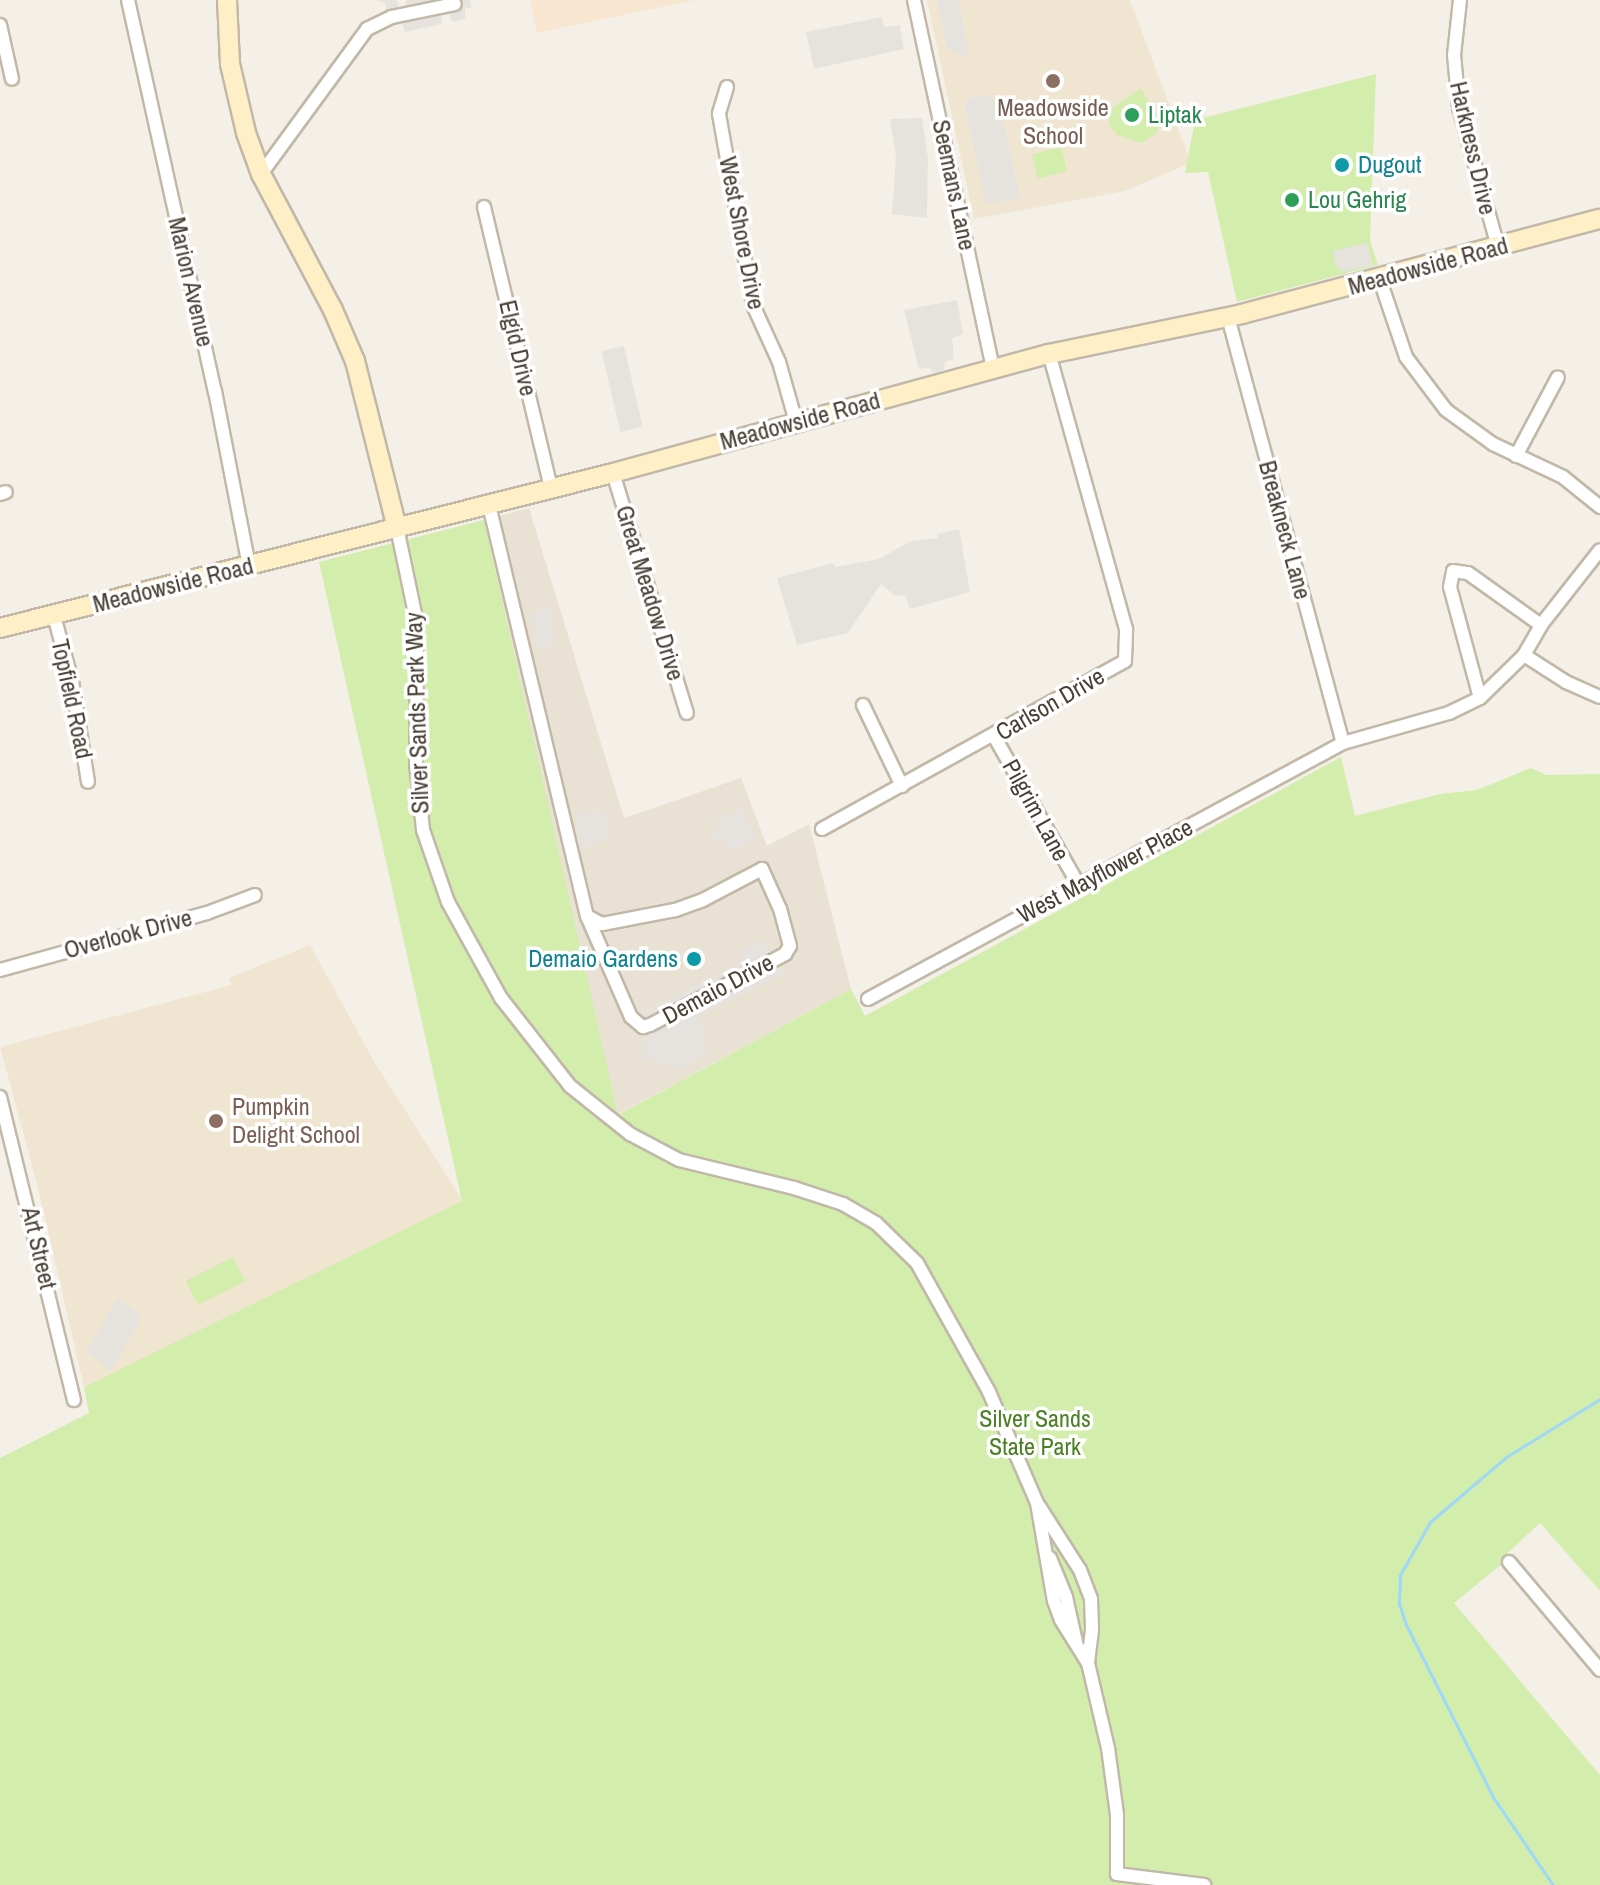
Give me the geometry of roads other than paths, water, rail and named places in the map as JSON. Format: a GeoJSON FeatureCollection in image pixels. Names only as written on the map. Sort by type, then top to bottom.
{"type":"FeatureCollection","features":[{"type":"Feature","properties":{"kind":"main road","name":"Silver Sands Park Way"},"geometry":{"type":"LineString","coordinates":[[227,0],[230,64],[237,104],[261,174],[347,340],[397,528]]}},
{"type":"Feature","properties":{"kind":"main road","name":"Meadowside Road"},"geometry":{"type":"LineString","coordinates":[[0,628],[613,473],[1049,354],[1228,317],[1380,280],[1600,219]]}},
{"type":"Feature","properties":{"kind":"street","name":"Marion Avenue"},"geometry":{"type":"LineString","coordinates":[[128,0],[215,391],[249,566]]}},
{"type":"Feature","properties":{"kind":"street","name":"Seemans Lane"},"geometry":{"type":"LineString","coordinates":[[914,0],[993,369]]}},
{"type":"Feature","properties":{"kind":"street","name":"Harkness Drive"},"geometry":{"type":"LineString","coordinates":[[1460,0],[1454,55],[1459,108],[1498,247]]}},
{"type":"Feature","properties":{"kind":"street"},"geometry":{"type":"LineString","coordinates":[[261,174],[361,35],[392,17],[455,4]]}},
{"type":"Feature","properties":{"kind":"street"},"geometry":{"type":"LineString","coordinates":[[0,25],[12,79]]}},
{"type":"Feature","properties":{"kind":"street","name":"West Shore Drive"},"geometry":{"type":"LineString","coordinates":[[727,87],[719,114],[753,305],[779,362],[796,422]]}},
{"type":"Feature","properties":{"kind":"street","name":"Elgid Drive"},"geometry":{"type":"LineString","coordinates":[[484,207],[551,489]]}},
{"type":"Feature","properties":{"kind":"street"},"geometry":{"type":"LineString","coordinates":[[1380,280],[1406,357],[1429,392],[1475,434],[1563,477],[1600,507]]}},
{"type":"Feature","properties":{"kind":"street","name":"Breakneck Lane"},"geometry":{"type":"LineString","coordinates":[[1228,317],[1343,743]]}},
{"type":"Feature","properties":{"kind":"street","name":"Carlson Drive"},"geometry":{"type":"LineString","coordinates":[[822,829],[1125,661],[1126,629],[1049,354]]}},
{"type":"Feature","properties":{"kind":"street"},"geometry":{"type":"LineString","coordinates":[[1516,456],[1558,377]]}},
{"type":"Feature","properties":{"kind":"street","name":"Great Meadow Drive"},"geometry":{"type":"LineString","coordinates":[[613,473],[687,713]]}},
{"type":"Feature","properties":{"kind":"street","name":"Demaio Drive"},"geometry":{"type":"LineString","coordinates":[[489,505],[587,916],[631,1017],[643,1027],[785,954],[790,946],[762,869],[703,900],[675,910],[602,924],[587,916]]}},
{"type":"Feature","properties":{"kind":"street","name":"Silver Sands Park Way"},"geometry":{"type":"LineString","coordinates":[[397,528],[417,623],[416,763],[423,830],[448,902],[501,998],[570,1086],[630,1134],[679,1160],[826,1198],[876,1223],[895,1239],[930,1281],[1007,1428],[1037,1503],[1080,1570],[1091,1599],[1092,1630],[1088,1663]]}},
{"type":"Feature","properties":{"kind":"street","name":"West Mayflower Place"},"geometry":{"type":"LineString","coordinates":[[868,999],[1343,743],[1449,713],[1480,698],[1524,655],[1541,625],[1600,550]]}},
{"type":"Feature","properties":{"kind":"street"},"geometry":{"type":"LineString","coordinates":[[1480,698],[1450,587],[1453,571],[1468,573],[1541,625]]}},
{"type":"Feature","properties":{"kind":"street","name":"Topfield Road"},"geometry":{"type":"LineString","coordinates":[[54,616],[72,681],[88,782]]}},
{"type":"Feature","properties":{"kind":"street"},"geometry":{"type":"LineString","coordinates":[[1524,655],[1566,682],[1599,697]]}},
{"type":"Feature","properties":{"kind":"street"},"geometry":{"type":"LineString","coordinates":[[863,705],[902,786]]}},
{"type":"Feature","properties":{"kind":"street","name":"Pilgrim Lane"},"geometry":{"type":"LineString","coordinates":[[994,736],[1078,884]]}},
{"type":"Feature","properties":{"kind":"street","name":"Overlook Drive"},"geometry":{"type":"LineString","coordinates":[[0,970],[207,913],[255,895]]}},
{"type":"Feature","properties":{"kind":"street","name":"Art Street"},"geometry":{"type":"LineString","coordinates":[[0,1097],[36,1232],[74,1400]]}},
{"type":"Feature","properties":{"kind":"street","name":"Silver Sands Park Way"},"geometry":{"type":"LineString","coordinates":[[1037,1503],[1046,1552],[1066,1597],[1076,1643],[1088,1663],[1114,1780],[1117,1874],[1204,1885]]}},
{"type":"Feature","properties":{"kind":"street"},"geometry":{"type":"LineString","coordinates":[[1509,1562],[1600,1670]]}},
{"type":"Feature","properties":{"kind":"waterway"},"geometry":{"type":"LineString","coordinates":[[1553,1885],[1493,1797],[1406,1625],[1399,1604],[1400,1575],[1430,1522],[1506,1457],[1600,1399]]}},
{"type":"Feature","properties":{"kind":"place","name":"Meadowside School"},"geometry":{"type":"Point","coordinates":[1053,81]}},
{"type":"Feature","properties":{"kind":"place","name":"Liptak"},"geometry":{"type":"Point","coordinates":[1132,115]}},
{"type":"Feature","properties":{"kind":"place","name":"Dugout"},"geometry":{"type":"Point","coordinates":[1342,165]}},
{"type":"Feature","properties":{"kind":"place","name":"Lou Gehrig"},"geometry":{"type":"Point","coordinates":[1292,200]}},
{"type":"Feature","properties":{"kind":"place","name":"Demaio Gardens"},"geometry":{"type":"Point","coordinates":[694,959]}},
{"type":"Feature","properties":{"kind":"place","name":"Pumpkin Delight School"},"geometry":{"type":"Point","coordinates":[216,1121]}},
{"type":"Feature","properties":{"kind":"park label","name":"Silver Sands State Park"},"geometry":{"type":"Point","coordinates":[1035,1433]}}]}
